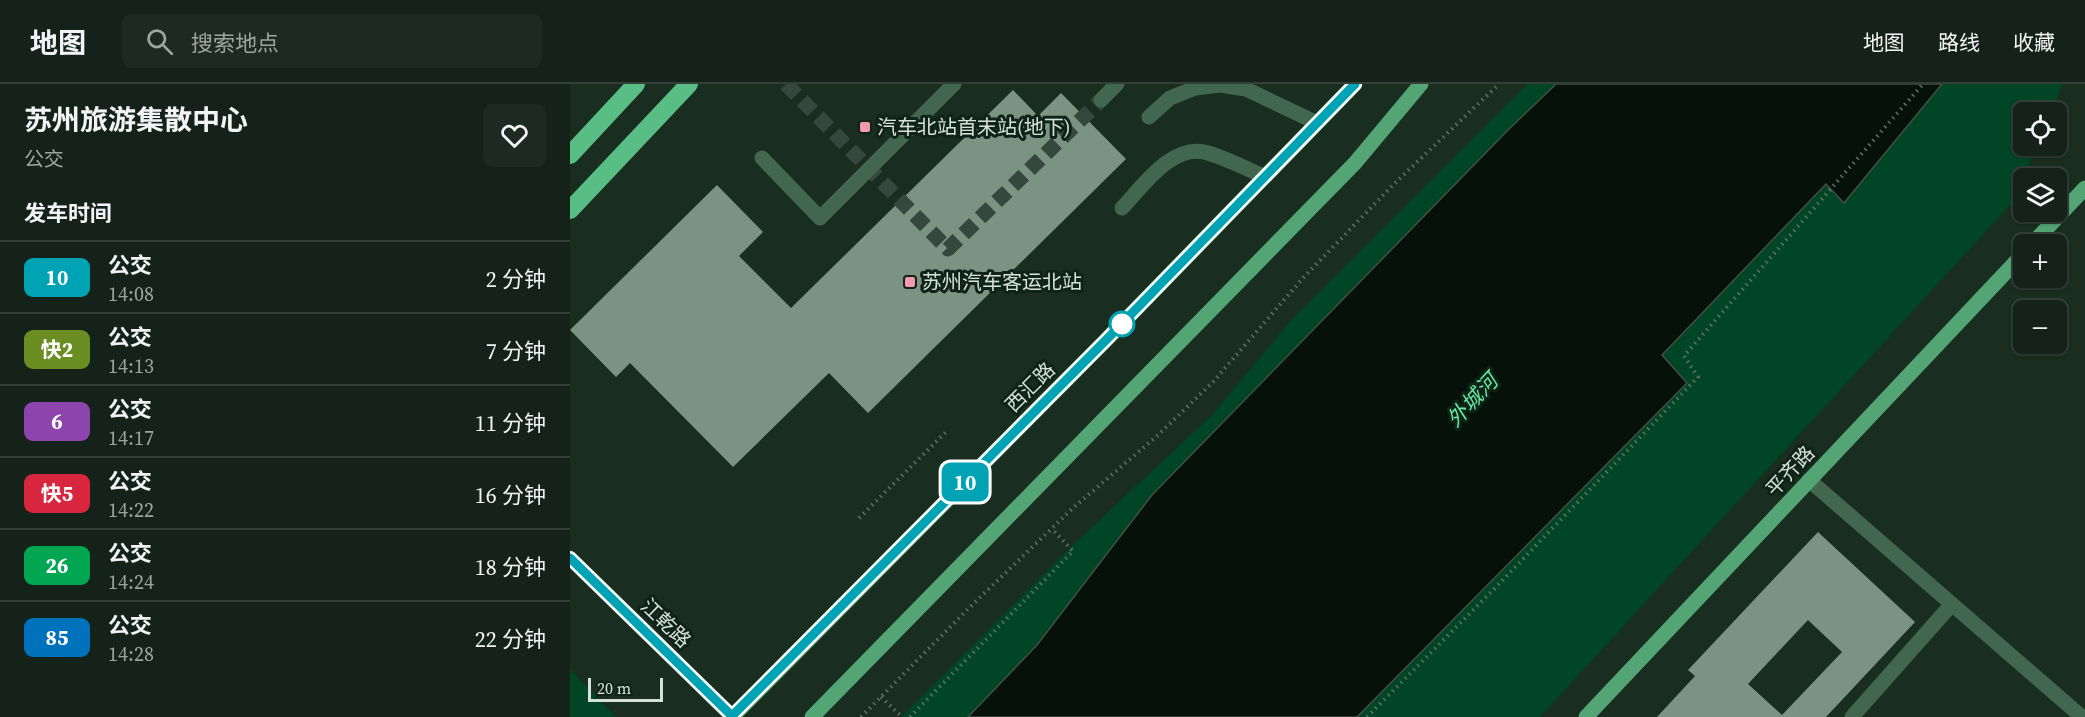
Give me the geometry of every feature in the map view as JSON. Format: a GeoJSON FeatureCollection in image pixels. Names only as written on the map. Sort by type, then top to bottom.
{"type":"FeatureCollection","features":[{"type":"Feature","properties":{"kind":"highway"},"geometry":{"type":"LineString","coordinates":[[570,155],[636,84]]}},
{"type":"Feature","properties":{"kind":"highway"},"geometry":{"type":"LineString","coordinates":[[570,210],[689,84]]}},
{"type":"Feature","properties":{"kind":"main road","name":"西汇路"},"geometry":{"type":"LineString","coordinates":[[732,717],[1098,348],[1355,84]]}},
{"type":"Feature","properties":{"kind":"main road"},"geometry":{"type":"LineString","coordinates":[[812,717],[1354,163],[1421,84]]}},
{"type":"Feature","properties":{"kind":"main road"},"geometry":{"type":"LineString","coordinates":[[2041,234],[2085,188]]}},
{"type":"Feature","properties":{"kind":"main road","name":"平齐路"},"geometry":{"type":"LineString","coordinates":[[1586,717],[2013,266]]}},
{"type":"Feature","properties":{"kind":"street"},"geometry":{"type":"LineString","coordinates":[[762,158],[820,218],[954,84]]}},
{"type":"Feature","properties":{"kind":"street"},"geometry":{"type":"LineString","coordinates":[[1101,100],[1117,84]]}},
{"type":"Feature","properties":{"kind":"street"},"geometry":{"type":"LineString","coordinates":[[1149,117],[1170,98],[1195,88],[1220,85],[1246,89],[1317,123]]}},
{"type":"Feature","properties":{"kind":"street"},"geometry":{"type":"LineString","coordinates":[[1122,208],[1162,166],[1182,153],[1207,152],[1265,177]]}},
{"type":"Feature","properties":{"kind":"street"},"geometry":{"type":"LineString","coordinates":[[1809,480],[2082,717]]}},
{"type":"Feature","properties":{"kind":"street","name":"江乾路"},"geometry":{"type":"LineString","coordinates":[[570,558],[732,717]]}},
{"type":"Feature","properties":{"kind":"street"},"geometry":{"type":"LineString","coordinates":[[1852,717],[1952,604]]}},
{"type":"Feature","properties":{"kind":"path"},"geometry":{"type":"LineString","coordinates":[[861,717],[1073,508],[1157,436],[1213,382],[1303,278],[1392,186],[1499,84]]}},
{"type":"Feature","properties":{"kind":"path"},"geometry":{"type":"LineString","coordinates":[[1367,717],[1698,377],[1684,356],[1923,84]]}},
{"type":"Feature","properties":{"kind":"path"},"geometry":{"type":"LineString","coordinates":[[859,518],[947,430]]}},
{"type":"Feature","properties":{"kind":"path"},"geometry":{"type":"LineString","coordinates":[[910,717],[1073,551],[1052,529]]}},
{"type":"Feature","properties":{"kind":"path"},"geometry":{"type":"LineString","coordinates":[[880,697],[902,717]]}},
{"type":"Feature","properties":{"kind":"green space"},"geometry":{"type":"Polygon","coordinates":[[[1527,84],[1556,84],[1507,131],[1152,495],[1037,645],[968,717],[901,717],[1077,541],[1213,414],[1292,319],[1527,84]]]}},
{"type":"Feature","properties":{"kind":"green space"},"geometry":{"type":"Polygon","coordinates":[[[1942,84],[2063,84],[2055,102],[2013,102],[2013,156],[2033,156],[2027,168],[2013,168],[2012,203],[1540,717],[1357,717],[1687,383],[1662,355],[1826,183],[1844,203],[1942,84]]]}},
{"type":"Feature","properties":{"kind":"green space"},"geometry":{"type":"Polygon","coordinates":[[[570,669],[616,717],[570,717],[570,669]]]}},
{"type":"Feature","properties":{"kind":"water","name":"外城河"},"geometry":{"type":"Polygon","coordinates":[[[1556,84],[1942,84],[1844,203],[1826,184],[1662,355],[1687,383],[1357,717],[968,717],[1037,645],[1152,495],[1507,131],[1556,84]]]}},
{"type":"Feature","properties":{"kind":"building","name":"苏州汽车客运北站"},"geometry":{"type":"Polygon","coordinates":[[[1013,90],[1038,116],[1061,93],[1126,159],[868,413],[829,373],[733,467],[630,363],[616,377],[570,330],[717,185],[763,232],[739,256],[791,308],[1013,90]]]}},
{"type":"Feature","properties":{"kind":"building"},"geometry":{"type":"Polygon","coordinates":[[[1818,532],[1915,622],[1826,717],[1657,717],[1695,676],[1688,670],[1818,532]],[[1808,620],[1748,684],[1782,715],[1842,652],[1808,620]]]}},
{"type":"Feature","properties":{"kind":"tunnel"},"geometry":{"type":"LineString","coordinates":[[786,84],[948,249],[1101,100]]}},
{"type":"Feature","properties":{"kind":"bus line","name":"10"},"geometry":{"type":"LineString","coordinates":[[570,558],[732,716],[1106,340],[1355,84]]}},
{"type":"Feature","properties":{"kind":"place","name":"汽车北站首末站(地下)"},"geometry":{"type":"Point","coordinates":[865,127]}},
{"type":"Feature","properties":{"kind":"place","name":"苏州汽车客运北站"},"geometry":{"type":"Point","coordinates":[910,282]}}]}
